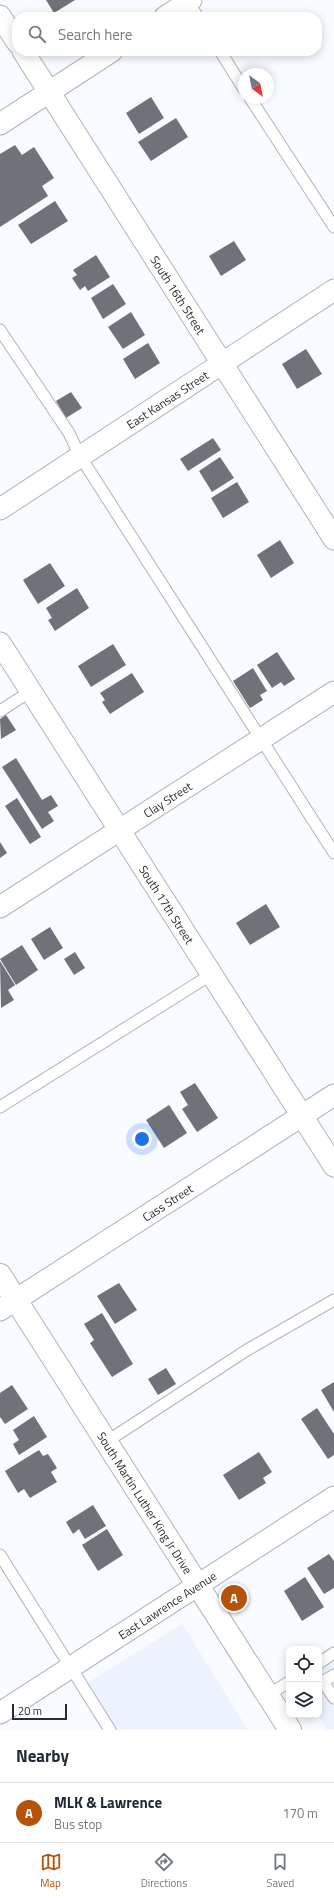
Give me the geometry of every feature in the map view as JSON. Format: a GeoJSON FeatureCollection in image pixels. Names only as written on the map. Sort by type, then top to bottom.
{"type":"FeatureCollection","features":[{"type":"Feature","properties":{"kind":"street"},"geometry":{"type":"LineString","coordinates":[[176,12],[191,5]]}},
{"type":"Feature","properties":{"kind":"street"},"geometry":{"type":"LineString","coordinates":[[0,16],[12,34]]}},
{"type":"Feature","properties":{"kind":"street","name":"South 16th Street"},"geometry":{"type":"LineString","coordinates":[[26,56],[334,538]]}},
{"type":"Feature","properties":{"kind":"street"},"geometry":{"type":"LineString","coordinates":[[0,124],[104,56]]}},
{"type":"Feature","properties":{"kind":"street","name":"East Kansas Street"},"geometry":{"type":"LineString","coordinates":[[0,509],[222,362],[334,290]]}},
{"type":"Feature","properties":{"kind":"street","name":"South 17th Street"},"geometry":{"type":"LineString","coordinates":[[0,643],[334,1166]]}},
{"type":"Feature","properties":{"kind":"street","name":"Clay Street"},"geometry":{"type":"LineString","coordinates":[[0,907],[334,692]]}},
{"type":"Feature","properties":{"kind":"street","name":"Cass Street"},"geometry":{"type":"LineString","coordinates":[[8,1305],[334,1095]]}},
{"type":"Feature","properties":{"kind":"street","name":"South Martin Luther King Jr Drive"},"geometry":{"type":"LineString","coordinates":[[0,1275],[8,1305],[106,1442],[197,1585],[278,1703],[290,1730]]}},
{"type":"Feature","properties":{"kind":"street","name":"East Lawrence Avenue"},"geometry":{"type":"LineString","coordinates":[[0,1713],[334,1497]]}},
{"type":"Feature","properties":{"kind":"lane"},"geometry":{"type":"LineString","coordinates":[[223,56],[238,79]]}},
{"type":"Feature","properties":{"kind":"lane"},"geometry":{"type":"LineString","coordinates":[[254,104],[334,227]]}},
{"type":"Feature","properties":{"kind":"lane"},"geometry":{"type":"LineString","coordinates":[[0,330],[68,433],[80,456],[334,853]]}},
{"type":"Feature","properties":{"kind":"lane"},"geometry":{"type":"LineString","coordinates":[[0,711],[31,691]]}},
{"type":"Feature","properties":{"kind":"lane"},"geometry":{"type":"LineString","coordinates":[[0,1107],[212,974]]}},
{"type":"Feature","properties":{"kind":"lane"},"geometry":{"type":"LineString","coordinates":[[106,1442],[247,1350],[334,1300]]}},
{"type":"Feature","properties":{"kind":"lane"},"geometry":{"type":"LineString","coordinates":[[0,1555],[110,1730]]}},
{"type":"Feature","properties":{"kind":"lane"},"geometry":{"type":"LineString","coordinates":[[322,1661],[334,1653]]}},
{"type":"Feature","properties":{"kind":"lane"},"geometry":{"type":"LineString","coordinates":[[322,1682],[334,1675]]}},
{"type":"Feature","properties":{"kind":"lane"},"geometry":{"type":"LineString","coordinates":[[322,1684],[334,1698]]}},
{"type":"Feature","properties":{"kind":"lane"},"geometry":{"type":"LineString","coordinates":[[278,1703],[286,1688]]}},
{"type":"Feature","properties":{"kind":"shaded area"},"geometry":{"type":"Polygon","coordinates":[[[182,1624],[248,1730],[117,1730],[87,1683],[182,1624]]]}},
{"type":"Feature","properties":{"kind":"shaded area"},"geometry":{"type":"Polygon","coordinates":[[[334,1659],[334,1730],[327,1730],[320,1718],[322,1718],[322,1667],[334,1659]]]}},
{"type":"Feature","properties":{"kind":"building"},"geometry":{"type":"Polygon","coordinates":[[[46,0],[75,0],[56,12],[53,12],[46,0]]]}},
{"type":"Feature","properties":{"kind":"building"},"geometry":{"type":"Polygon","coordinates":[[[151,97],[164,118],[139,134],[126,113],[151,97]]]}},
{"type":"Feature","properties":{"kind":"building"},"geometry":{"type":"Polygon","coordinates":[[[176,118],[188,137],[151,161],[138,142],[176,118]]]}},
{"type":"Feature","properties":{"kind":"building"},"geometry":{"type":"Polygon","coordinates":[[[15,145],[22,155],[34,147],[54,178],[42,186],[48,196],[0,227],[0,154],[15,145]]]}},
{"type":"Feature","properties":{"kind":"building"},"geometry":{"type":"Polygon","coordinates":[[[55,201],[68,221],[31,244],[18,225],[55,201]]]}},
{"type":"Feature","properties":{"kind":"building"},"geometry":{"type":"Polygon","coordinates":[[[234,241],[246,260],[221,276],[209,256],[234,241]]]}},
{"type":"Feature","properties":{"kind":"building"},"geometry":{"type":"Polygon","coordinates":[[[96,255],[110,277],[88,291],[85,286],[80,290],[72,278],[77,275],[73,270],[96,255]]]}},
{"type":"Feature","properties":{"kind":"building"},"geometry":{"type":"Polygon","coordinates":[[[113,284],[126,304],[103,319],[91,298],[113,284]]]}},
{"type":"Feature","properties":{"kind":"building"},"geometry":{"type":"Polygon","coordinates":[[[131,312],[145,335],[123,349],[108,327],[131,312]]]}},
{"type":"Feature","properties":{"kind":"building"},"geometry":{"type":"Polygon","coordinates":[[[148,343],[160,363],[135,379],[123,359],[148,343]]]}},
{"type":"Feature","properties":{"kind":"building"},"geometry":{"type":"Polygon","coordinates":[[[306,349],[322,374],[297,389],[282,364],[306,349]]]}},
{"type":"Feature","properties":{"kind":"building"},"geometry":{"type":"Polygon","coordinates":[[[71,392],[82,408],[66,418],[56,401],[71,392]]]}},
{"type":"Feature","properties":{"kind":"building"},"geometry":{"type":"Polygon","coordinates":[[[213,438],[221,450],[188,471],[180,459],[213,438]]]}},
{"type":"Feature","properties":{"kind":"building"},"geometry":{"type":"Polygon","coordinates":[[[220,457],[234,478],[212,492],[199,471],[220,457]]]}},
{"type":"Feature","properties":{"kind":"building"},"geometry":{"type":"Polygon","coordinates":[[[237,482],[249,502],[223,518],[211,498],[237,482]]]}},
{"type":"Feature","properties":{"kind":"building"},"geometry":{"type":"Polygon","coordinates":[[[280,540],[294,563],[271,578],[257,555],[280,540]]]}},
{"type":"Feature","properties":{"kind":"building"},"geometry":{"type":"Polygon","coordinates":[[[50,563],[65,586],[38,604],[23,580],[50,563]]]}},
{"type":"Feature","properties":{"kind":"building"},"geometry":{"type":"Polygon","coordinates":[[[77,588],[89,608],[55,631],[48,620],[52,618],[46,608],[77,588]]]}},
{"type":"Feature","properties":{"kind":"building"},"geometry":{"type":"Polygon","coordinates":[[[113,644],[126,665],[91,687],[78,666],[113,644]]]}},
{"type":"Feature","properties":{"kind":"building"},"geometry":{"type":"Polygon","coordinates":[[[277,652],[295,679],[284,686],[281,682],[272,688],[257,665],[277,652]]]}},
{"type":"Feature","properties":{"kind":"building"},"geometry":{"type":"Polygon","coordinates":[[[253,668],[267,691],[260,695],[263,700],[250,708],[233,681],[253,668]]]}},
{"type":"Feature","properties":{"kind":"building"},"geometry":{"type":"Polygon","coordinates":[[[132,673],[144,692],[110,714],[102,702],[105,700],[100,693],[132,673]]]}},
{"type":"Feature","properties":{"kind":"building"},"geometry":{"type":"Polygon","coordinates":[[[6,715],[16,730],[1,739],[0,719],[6,715]]]}},
{"type":"Feature","properties":{"kind":"building"},"geometry":{"type":"Polygon","coordinates":[[[16,758],[42,800],[51,795],[58,806],[48,812],[54,821],[42,829],[2,767],[16,758]]]}},
{"type":"Feature","properties":{"kind":"building"},"geometry":{"type":"Polygon","coordinates":[[[17,798],[41,837],[30,844],[5,806],[17,798]]]}},
{"type":"Feature","properties":{"kind":"building"},"geometry":{"type":"Polygon","coordinates":[[[0,842],[7,853],[0,858],[0,842]]]}},
{"type":"Feature","properties":{"kind":"building"},"geometry":{"type":"Polygon","coordinates":[[[266,904],[280,927],[250,945],[236,923],[266,904]]]}},
{"type":"Feature","properties":{"kind":"building"},"geometry":{"type":"Polygon","coordinates":[[[50,927],[63,948],[44,960],[31,939],[50,927]]]}},
{"type":"Feature","properties":{"kind":"building"},"geometry":{"type":"Polygon","coordinates":[[[22,945],[38,970],[16,985],[0,959],[22,945]]]}},
{"type":"Feature","properties":{"kind":"building"},"geometry":{"type":"Polygon","coordinates":[[[75,952],[85,968],[74,975],[64,959],[75,952]]]}},
{"type":"Feature","properties":{"kind":"building"},"geometry":{"type":"Polygon","coordinates":[[[0,961],[15,985],[8,990],[14,1000],[1,1008],[0,961]]]}},
{"type":"Feature","properties":{"kind":"building"},"geometry":{"type":"Polygon","coordinates":[[[195,1083],[218,1118],[197,1132],[182,1109],[188,1105],[180,1092],[195,1083]]]}},
{"type":"Feature","properties":{"kind":"building"},"geometry":{"type":"Polygon","coordinates":[[[169,1105],[187,1133],[164,1148],[146,1120],[169,1105]]]}},
{"type":"Feature","properties":{"kind":"building"},"geometry":{"type":"Polygon","coordinates":[[[119,1283],[137,1310],[115,1324],[97,1296],[119,1283]]]}},
{"type":"Feature","properties":{"kind":"building"},"geometry":{"type":"Polygon","coordinates":[[[102,1313],[133,1364],[112,1377],[90,1343],[94,1340],[84,1324],[102,1313]]]}},
{"type":"Feature","properties":{"kind":"building"},"geometry":{"type":"Polygon","coordinates":[[[166,1368],[176,1384],[158,1395],[148,1379],[166,1368]]]}},
{"type":"Feature","properties":{"kind":"building"},"geometry":{"type":"Polygon","coordinates":[[[334,1382],[334,1412],[321,1390],[334,1382]]]}},
{"type":"Feature","properties":{"kind":"building"},"geometry":{"type":"Polygon","coordinates":[[[12,1385],[28,1409],[5,1424],[0,1417],[0,1393],[12,1385]]]}},
{"type":"Feature","properties":{"kind":"building"},"geometry":{"type":"Polygon","coordinates":[[[317,1408],[334,1434],[334,1455],[328,1459],[301,1419],[317,1408]]]}},
{"type":"Feature","properties":{"kind":"building"},"geometry":{"type":"Polygon","coordinates":[[[34,1416],[47,1437],[19,1455],[13,1444],[19,1440],[13,1430],[34,1416]]]}},
{"type":"Feature","properties":{"kind":"building"},"geometry":{"type":"Polygon","coordinates":[[[39,1450],[43,1456],[48,1454],[57,1468],[51,1472],[57,1482],[30,1498],[24,1489],[18,1493],[5,1471],[39,1450]]]}},
{"type":"Feature","properties":{"kind":"building"},"geometry":{"type":"Polygon","coordinates":[[[259,1452],[272,1472],[263,1478],[266,1483],[239,1500],[223,1475],[259,1452]]]}},
{"type":"Feature","properties":{"kind":"building"},"geometry":{"type":"Polygon","coordinates":[[[93,1505],[106,1526],[85,1539],[79,1529],[73,1534],[66,1522],[93,1505]]]}},
{"type":"Feature","properties":{"kind":"building"},"geometry":{"type":"Polygon","coordinates":[[[107,1529],[123,1555],[98,1571],[82,1545],[107,1529]]]}},
{"type":"Feature","properties":{"kind":"building"},"geometry":{"type":"Polygon","coordinates":[[[329,1554],[334,1561],[334,1588],[324,1594],[307,1568],[329,1554]]]}},
{"type":"Feature","properties":{"kind":"building"},"geometry":{"type":"Polygon","coordinates":[[[305,1577],[324,1607],[302,1621],[284,1591],[305,1577]]]}},
{"type":"Feature","properties":{"kind":"place","name":"MLK & Lawrence"},"geometry":{"type":"Point","coordinates":[234,1598]}}]}
